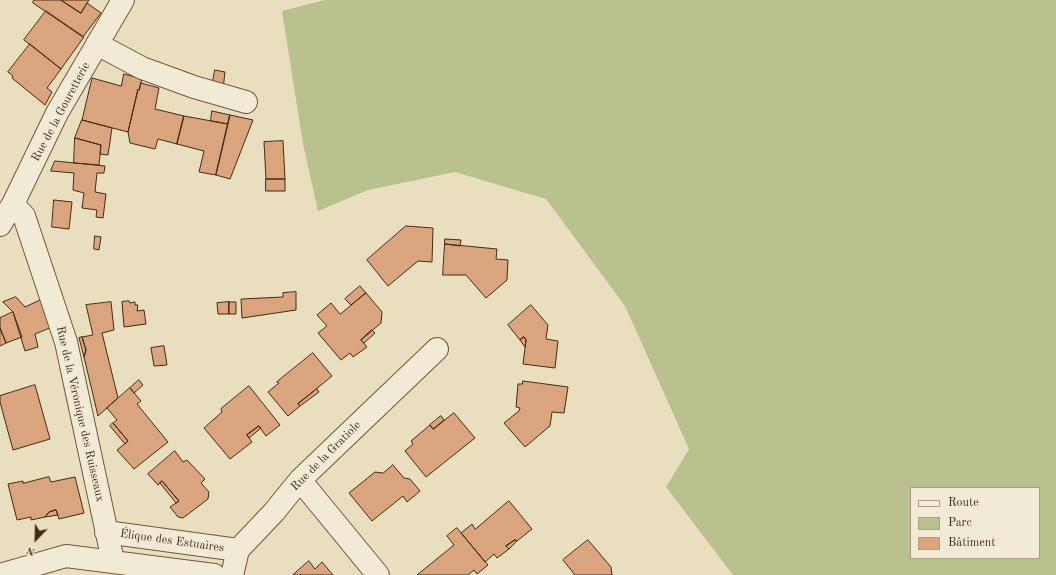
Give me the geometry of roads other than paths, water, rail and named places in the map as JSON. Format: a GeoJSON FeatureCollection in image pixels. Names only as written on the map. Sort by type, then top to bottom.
{"type":"FeatureCollection","features":[{"type":"Feature","properties":{"kind":"street","name":"Rue de la Gouretterie"},"geometry":{"type":"LineString","coordinates":[[0,225],[13,204],[57,113],[123,0]]}},
{"type":"Feature","properties":{"kind":"street"},"geometry":{"type":"LineString","coordinates":[[98,44],[142,68],[194,87],[246,102]]}},
{"type":"Feature","properties":{"kind":"street","name":"Rue de la Véronique des Ruisseaux"},"geometry":{"type":"LineString","coordinates":[[13,204],[24,216],[66,342],[113,561]]}},
{"type":"Feature","properties":{"kind":"street","name":"Rue de la Gratiole"},"geometry":{"type":"LineString","coordinates":[[232,575],[238,550],[274,512],[300,480],[437,349]]}},
{"type":"Feature","properties":{"kind":"street"},"geometry":{"type":"LineString","coordinates":[[300,480],[378,575]]}},
{"type":"Feature","properties":{"kind":"street","name":"Élique des Estuaires"},"geometry":{"type":"LineString","coordinates":[[106,532],[238,550]]}},
{"type":"Feature","properties":{"kind":"street"},"geometry":{"type":"LineString","coordinates":[[0,575],[66,556],[214,575]]}}]}
